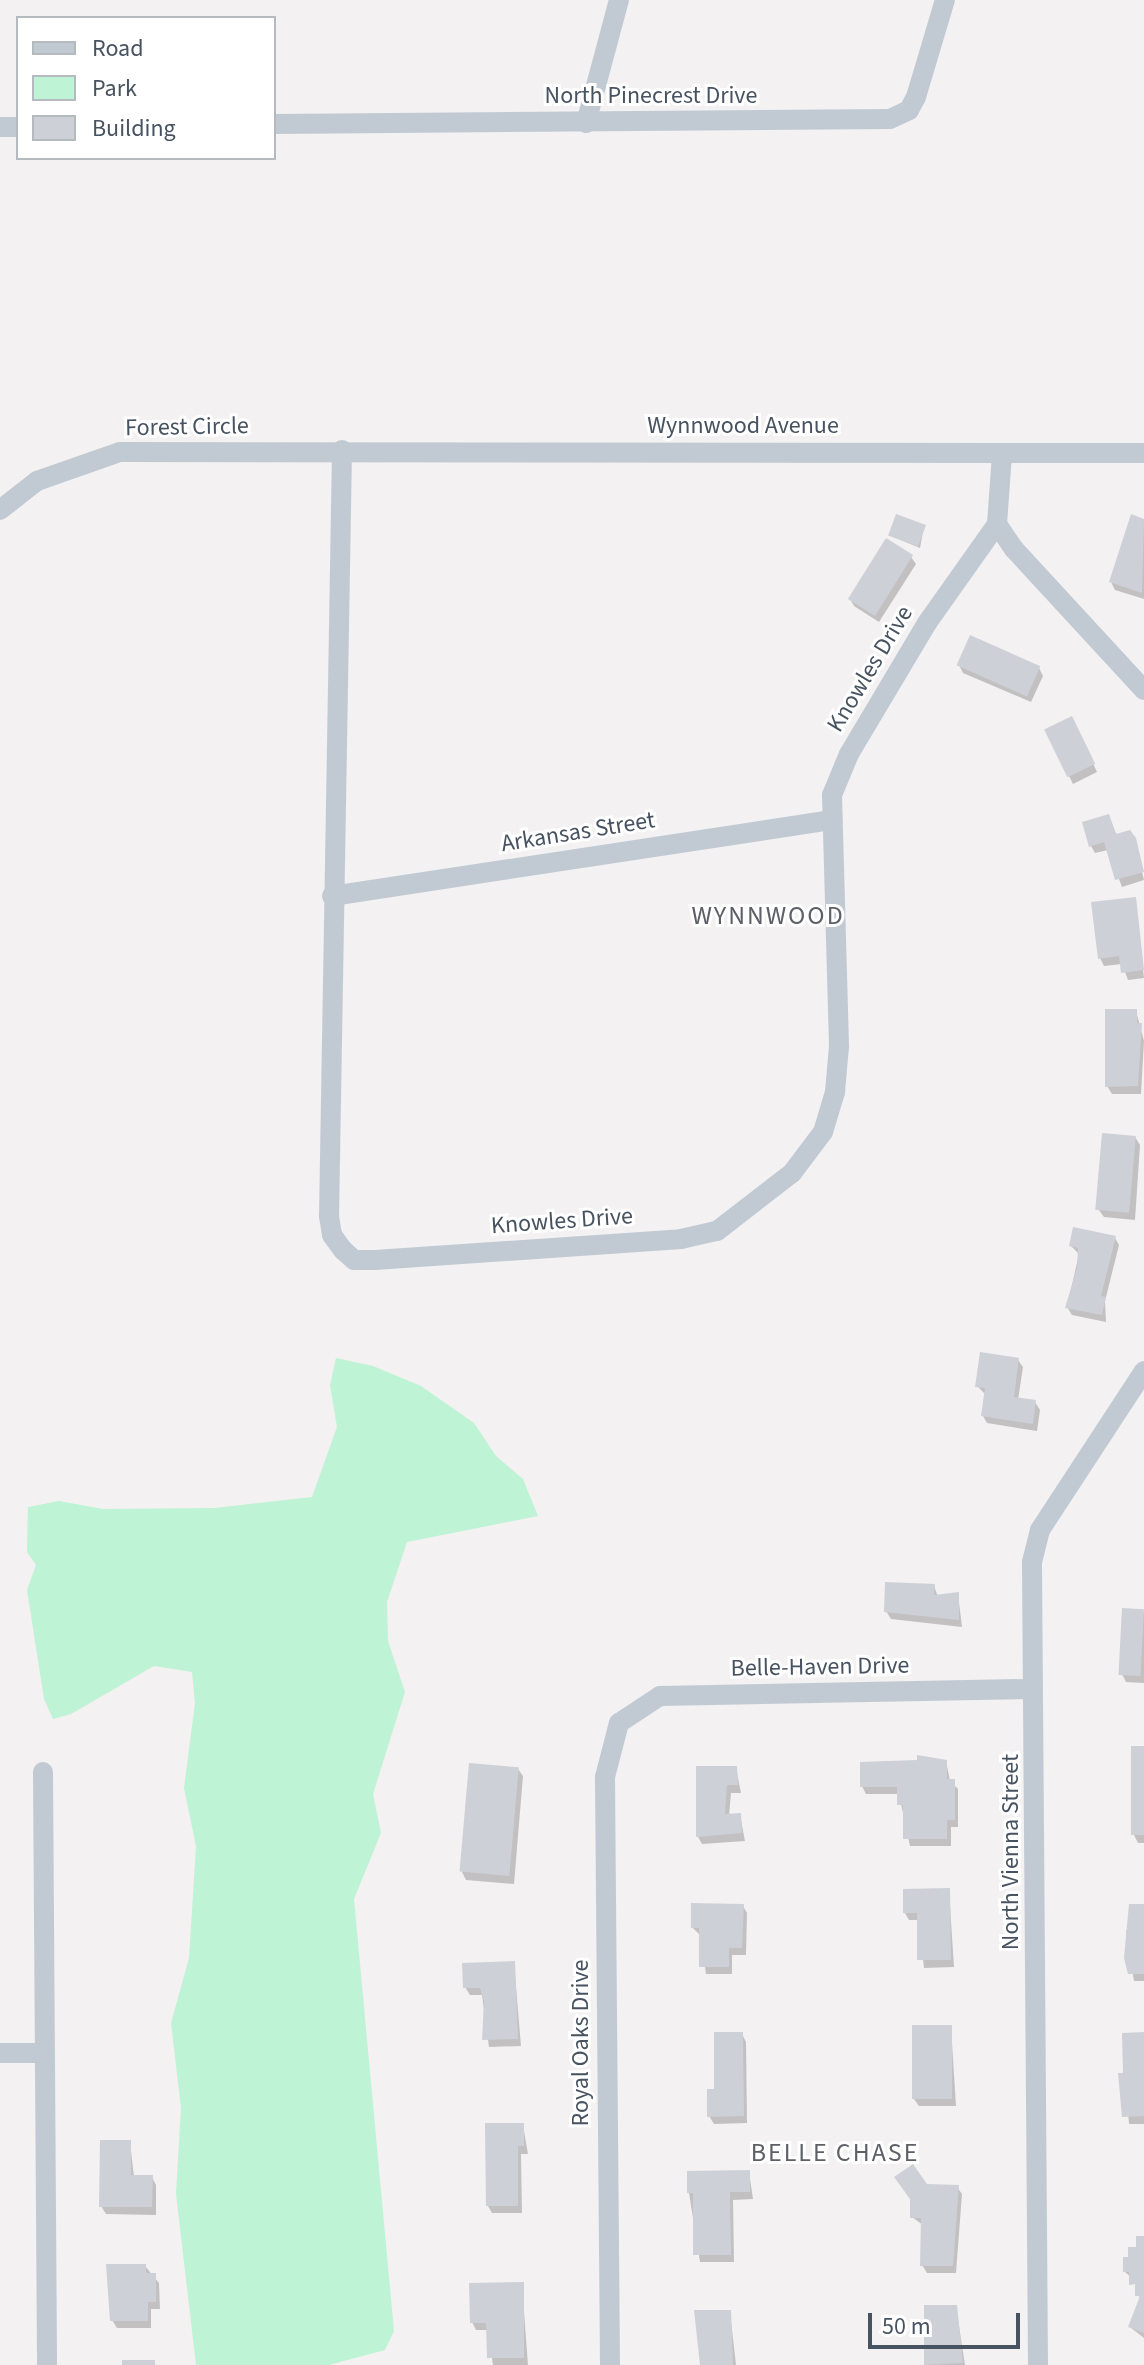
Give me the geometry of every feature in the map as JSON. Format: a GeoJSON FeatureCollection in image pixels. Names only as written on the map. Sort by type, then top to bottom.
{"type":"FeatureCollection","features":[{"type":"Feature","properties":{"kind":"street"},"geometry":{"type":"LineString","coordinates":[[586,123],[619,0]]}},
{"type":"Feature","properties":{"kind":"street","name":"North Pinecrest Drive"},"geometry":{"type":"LineString","coordinates":[[276,124],[586,123],[902,116],[922,84],[945,0]]}},
{"type":"Feature","properties":{"kind":"street","name":"Wynnwood Avenue"},"geometry":{"type":"LineString","coordinates":[[342,450],[1144,453]]}},
{"type":"Feature","properties":{"kind":"street","name":"Forest Circle"},"geometry":{"type":"LineString","coordinates":[[0,510],[37,481],[120,452],[342,450]]}},
{"type":"Feature","properties":{"kind":"street","name":"Knowles Drive"},"geometry":{"type":"LineString","coordinates":[[342,450],[332,896],[329,1216],[332,1235],[354,1260],[681,1239],[717,1231],[792,1173],[823,1132],[835,1092],[839,1046],[832,795],[849,754],[927,623],[997,524]]}},
{"type":"Feature","properties":{"kind":"street"},"geometry":{"type":"LineString","coordinates":[[1002,454],[997,524],[1014,549],[1144,690]]}},
{"type":"Feature","properties":{"kind":"street","name":"Arkansas Street"},"geometry":{"type":"LineString","coordinates":[[332,896],[832,820]]}},
{"type":"Feature","properties":{"kind":"street","name":"North Vienna Street"},"geometry":{"type":"LineString","coordinates":[[1038,2365],[1037,1738],[1031,1689],[1030,1587],[1040,1530],[1144,1371]]}},
{"type":"Feature","properties":{"kind":"street","name":"Belle-Haven Drive"},"geometry":{"type":"LineString","coordinates":[[619,1723],[660,1696],[1031,1689]]}},
{"type":"Feature","properties":{"kind":"street","name":"Royal Oaks Drive"},"geometry":{"type":"LineString","coordinates":[[610,2365],[605,1777],[619,1723]]}},
{"type":"Feature","properties":{"kind":"street"},"geometry":{"type":"LineString","coordinates":[[43,1772],[47,2365]]}},
{"type":"Feature","properties":{"kind":"street"},"geometry":{"type":"LineString","coordinates":[[0,2053],[44,2053]]}},
{"type":"Feature","properties":{"kind":"green space"},"geometry":{"type":"Polygon","coordinates":[[[336,1358],[373,1366],[421,1386],[474,1423],[496,1456],[523,1479],[538,1516],[407,1542],[387,1602],[388,1641],[405,1692],[373,1794],[381,1833],[354,1899],[394,2331],[385,2350],[329,2365],[196,2365],[176,2194],[181,2108],[171,2023],[189,1958],[196,1846],[184,1788],[195,1703],[192,1672],[154,1666],[71,1714],[53,1719],[44,1699],[27,1590],[36,1565],[27,1552],[28,1507],[59,1501],[103,1509],[215,1508],[312,1497],[337,1427],[330,1385],[336,1358]]]}},
{"type":"Feature","properties":{"kind":"building"},"geometry":{"type":"Polygon","coordinates":[[[896,514],[926,525],[918,547],[888,536],[896,514]]]}},
{"type":"Feature","properties":{"kind":"building"},"geometry":{"type":"Polygon","coordinates":[[[1131,514],[1144,519],[1142,593],[1109,582],[1131,514]]]}},
{"type":"Feature","properties":{"kind":"building"},"geometry":{"type":"Polygon","coordinates":[[[886,538],[913,555],[875,616],[848,599],[886,538]]]}},
{"type":"Feature","properties":{"kind":"building"},"geometry":{"type":"Polygon","coordinates":[[[970,635],[1040,666],[1027,696],[957,665],[970,635]]]}},
{"type":"Feature","properties":{"kind":"building"},"geometry":{"type":"Polygon","coordinates":[[[1072,716],[1095,764],[1067,777],[1044,730],[1072,716]]]}},
{"type":"Feature","properties":{"kind":"building"},"geometry":{"type":"Polygon","coordinates":[[[1109,814],[1116,834],[1130,830],[1136,838],[1144,872],[1115,880],[1104,842],[1089,847],[1082,822],[1109,814]]]}},
{"type":"Feature","properties":{"kind":"building"},"geometry":{"type":"Polygon","coordinates":[[[1136,897],[1144,970],[1121,973],[1119,956],[1098,959],[1091,902],[1136,897]]]}},
{"type":"Feature","properties":{"kind":"building"},"geometry":{"type":"Polygon","coordinates":[[[1105,1009],[1137,1009],[1137,1023],[1142,1023],[1138,1086],[1105,1087],[1105,1009]]]}},
{"type":"Feature","properties":{"kind":"building"},"geometry":{"type":"Polygon","coordinates":[[[1102,1133],[1136,1136],[1129,1213],[1095,1210],[1102,1133]]]}},
{"type":"Feature","properties":{"kind":"building"},"geometry":{"type":"Polygon","coordinates":[[[1073,1227],[1116,1236],[1101,1296],[1106,1297],[1102,1315],[1065,1308],[1077,1268],[1078,1248],[1069,1246],[1073,1227]]]}},
{"type":"Feature","properties":{"kind":"building"},"geometry":{"type":"Polygon","coordinates":[[[980,1352],[1019,1358],[1014,1397],[1036,1400],[1033,1424],[981,1416],[985,1388],[975,1387],[980,1352]]]}},
{"type":"Feature","properties":{"kind":"building"},"geometry":{"type":"Polygon","coordinates":[[[885,1582],[935,1584],[934,1595],[959,1592],[959,1620],[884,1612],[885,1582]]]}},
{"type":"Feature","properties":{"kind":"building"},"geometry":{"type":"Polygon","coordinates":[[[1122,1608],[1144,1609],[1140,1676],[1118,1675],[1122,1608]]]}},
{"type":"Feature","properties":{"kind":"building"},"geometry":{"type":"Polygon","coordinates":[[[1131,1746],[1144,1746],[1144,1835],[1131,1835],[1131,1746]]]}},
{"type":"Feature","properties":{"kind":"building"},"geometry":{"type":"Polygon","coordinates":[[[917,1755],[947,1760],[947,1779],[955,1779],[955,1820],[947,1820],[947,1839],[903,1839],[903,1805],[897,1805],[897,1787],[860,1787],[860,1762],[917,1760],[917,1755]]]}},
{"type":"Feature","properties":{"kind":"building"},"geometry":{"type":"Polygon","coordinates":[[[469,1763],[519,1767],[509,1876],[460,1872],[469,1763]]]}},
{"type":"Feature","properties":{"kind":"building"},"geometry":{"type":"Polygon","coordinates":[[[696,1766],[737,1766],[738,1785],[727,1785],[725,1814],[741,1813],[742,1833],[696,1837],[696,1766]]]}},
{"type":"Feature","properties":{"kind":"building"},"geometry":{"type":"Polygon","coordinates":[[[950,1888],[951,1960],[917,1960],[917,1913],[903,1913],[903,1889],[950,1888]]]}},
{"type":"Feature","properties":{"kind":"building"},"geometry":{"type":"Polygon","coordinates":[[[691,1903],[744,1904],[742,1948],[729,1948],[729,1967],[699,1967],[699,1928],[691,1928],[691,1903]]]}},
{"type":"Feature","properties":{"kind":"building"},"geometry":{"type":"Polygon","coordinates":[[[1129,1904],[1144,1904],[1144,1974],[1128,1974],[1124,1958],[1129,1904]]]}},
{"type":"Feature","properties":{"kind":"building"},"geometry":{"type":"Polygon","coordinates":[[[515,1961],[518,2039],[482,2040],[484,2001],[480,1988],[463,1988],[462,1963],[515,1961]]]}},
{"type":"Feature","properties":{"kind":"building"},"geometry":{"type":"Polygon","coordinates":[[[912,2025],[952,2025],[952,2099],[912,2099],[912,2025]]]}},
{"type":"Feature","properties":{"kind":"building"},"geometry":{"type":"Polygon","coordinates":[[[714,2032],[743,2032],[744,2116],[707,2117],[707,2089],[714,2089],[714,2032]]]}},
{"type":"Feature","properties":{"kind":"building"},"geometry":{"type":"Polygon","coordinates":[[[1144,2032],[1144,2116],[1122,2117],[1118,2073],[1123,2073],[1122,2033],[1144,2032]]]}},
{"type":"Feature","properties":{"kind":"building"},"geometry":{"type":"Polygon","coordinates":[[[485,2123],[524,2123],[524,2146],[518,2146],[518,2206],[486,2206],[485,2123]]]}},
{"type":"Feature","properties":{"kind":"building"},"geometry":{"type":"Polygon","coordinates":[[[100,2140],[131,2140],[131,2175],[153,2175],[152,2207],[99,2207],[100,2140]]]}},
{"type":"Feature","properties":{"kind":"building"},"geometry":{"type":"Polygon","coordinates":[[[913,2164],[927,2184],[959,2185],[953,2266],[920,2266],[921,2218],[910,2218],[910,2199],[894,2177],[913,2164]]]}},
{"type":"Feature","properties":{"kind":"building"},"geometry":{"type":"Polygon","coordinates":[[[750,2170],[750,2192],[730,2192],[731,2255],[693,2255],[693,2193],[687,2193],[687,2171],[750,2170]]]}},
{"type":"Feature","properties":{"kind":"building"},"geometry":{"type":"Polygon","coordinates":[[[1136,2236],[1144,2236],[1144,2333],[1128,2327],[1140,2296],[1135,2296],[1135,2284],[1129,2285],[1129,2272],[1123,2272],[1123,2257],[1128,2257],[1128,2247],[1136,2247],[1136,2236]]]}},
{"type":"Feature","properties":{"kind":"building"},"geometry":{"type":"Polygon","coordinates":[[[106,2264],[146,2264],[146,2273],[156,2273],[156,2302],[148,2302],[148,2321],[110,2321],[106,2264]]]}},
{"type":"Feature","properties":{"kind":"building"},"geometry":{"type":"Polygon","coordinates":[[[524,2282],[524,2358],[487,2358],[486,2323],[470,2323],[469,2283],[524,2282]]]}},
{"type":"Feature","properties":{"kind":"building"},"geometry":{"type":"Polygon","coordinates":[[[924,2305],[957,2305],[963,2363],[924,2365],[924,2305]]]}},
{"type":"Feature","properties":{"kind":"building"},"geometry":{"type":"Polygon","coordinates":[[[694,2310],[731,2310],[733,2365],[700,2365],[694,2310]]]}},
{"type":"Feature","properties":{"kind":"building"},"geometry":{"type":"Polygon","coordinates":[[[122,2360],[155,2360],[155,2365],[122,2365],[122,2360]]]}},
{"type":"Feature","properties":{"kind":"district","name":"WYNNWOOD"},"geometry":{"type":"Point","coordinates":[768,916]}},
{"type":"Feature","properties":{"kind":"district","name":"BELLE CHASE"},"geometry":{"type":"Point","coordinates":[835,2153]}}]}
